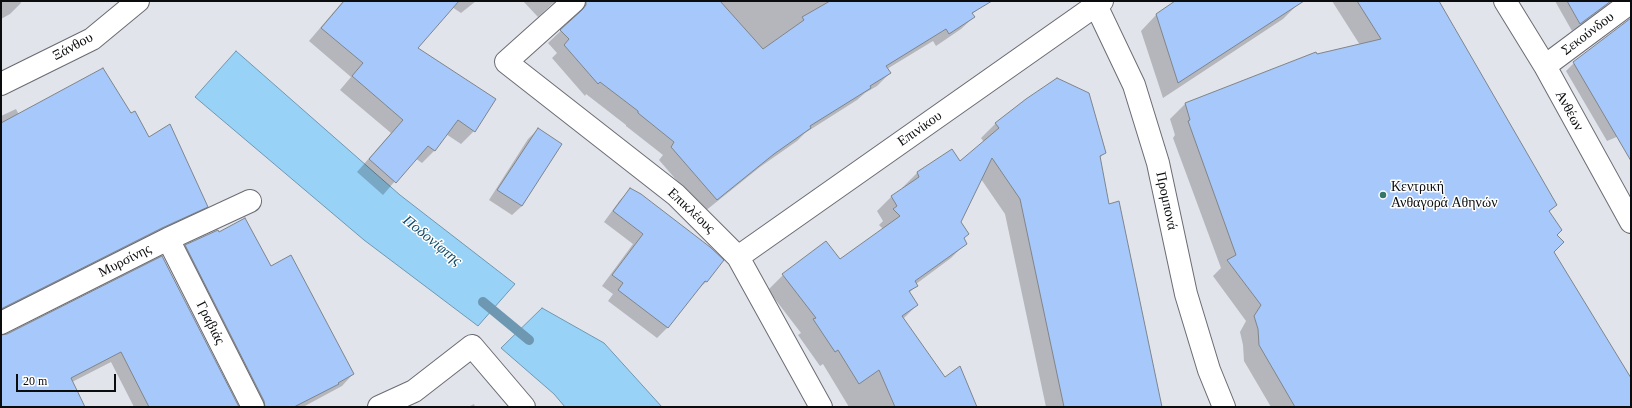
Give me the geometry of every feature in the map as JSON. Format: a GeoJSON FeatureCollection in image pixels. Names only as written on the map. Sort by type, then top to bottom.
{"type":"FeatureCollection","features":[{"type":"Feature","properties":{"kind":"street","name":"Ξάνθου"},"geometry":{"type":"LineString","coordinates":[[1,84],[92,39],[138,1]]}},
{"type":"Feature","properties":{"kind":"street","name":"Επικλέους"},"geometry":{"type":"LineString","coordinates":[[574,1],[506,62],[676,195],[738,257],[821,407]]}},
{"type":"Feature","properties":{"kind":"street","name":"Ανθέων"},"geometry":{"type":"LineString","coordinates":[[1506,1],[1545,66],[1631,222]]}},
{"type":"Feature","properties":{"kind":"street","name":"Επινίκου"},"geometry":{"type":"LineString","coordinates":[[738,257],[1097,2]]}},
{"type":"Feature","properties":{"kind":"street","name":"Προμπονά"},"geometry":{"type":"LineString","coordinates":[[1097,2],[1134,86],[1158,163],[1186,294],[1209,370],[1224,407]]}},
{"type":"Feature","properties":{"kind":"street","name":"Σεκούνδου"},"geometry":{"type":"LineString","coordinates":[[1545,66],[1631,2]]}},
{"type":"Feature","properties":{"kind":"street","name":"Μυρσίνης"},"geometry":{"type":"LineString","coordinates":[[1,322],[168,239],[250,201]]}},
{"type":"Feature","properties":{"kind":"street","name":"Γραβιάς"},"geometry":{"type":"LineString","coordinates":[[168,239],[253,407]]}},
{"type":"Feature","properties":{"kind":"street"},"geometry":{"type":"LineString","coordinates":[[379,407],[414,391],[472,346],[524,407]]}},
{"type":"Feature","properties":{"kind":"water"},"geometry":{"type":"Polygon","coordinates":[[[236,51],[400,195],[515,284],[478,326],[364,240],[195,97],[236,51]]]}},
{"type":"Feature","properties":{"kind":"water"},"geometry":{"type":"Polygon","coordinates":[[[542,308],[604,343],[662,407],[565,407],[554,394],[501,348],[542,308]]]}},
{"type":"Feature","properties":{"kind":"building"},"geometry":{"type":"Polygon","coordinates":[[[344,1],[459,1],[418,48],[496,99],[475,132],[458,120],[435,151],[428,146],[396,183],[369,159],[403,120],[352,76],[363,63],[321,28],[344,1]]]}},
{"type":"Feature","properties":{"kind":"building"},"geometry":{"type":"Polygon","coordinates":[[[586,1],[720,1],[763,49],[804,20],[802,17],[830,1],[992,1],[972,13],[975,17],[949,34],[946,29],[886,66],[891,73],[870,86],[871,88],[810,126],[811,128],[774,154],[717,200],[671,147],[674,142],[638,113],[638,111],[600,82],[598,84],[564,45],[569,39],[560,30],[582,10],[586,5],[586,1]]]}},
{"type":"Feature","properties":{"kind":"building"},"geometry":{"type":"Polygon","coordinates":[[[1175,1],[1304,1],[1178,83],[1156,14],[1175,1]]]}},
{"type":"Feature","properties":{"kind":"building","name":"Κεντρική Ανθαγορά Αθηνών"},"geometry":{"type":"Polygon","coordinates":[[[1357,1],[1439,1],[1557,205],[1549,211],[1562,230],[1557,235],[1564,242],[1554,252],[1631,378],[1631,407],[1295,407],[1259,345],[1258,329],[1254,316],[1261,305],[1227,260],[1236,255],[1188,121],[1190,120],[1185,103],[1316,52],[1317,54],[1381,39],[1357,1]]]}},
{"type":"Feature","properties":{"kind":"building"},"geometry":{"type":"Polygon","coordinates":[[[1567,1],[1611,1],[1580,24],[1567,1]]]}},
{"type":"Feature","properties":{"kind":"building"},"geometry":{"type":"Polygon","coordinates":[[[1631,18],[1631,161],[1573,62],[1631,18]]]}},
{"type":"Feature","properties":{"kind":"building"},"geometry":{"type":"Polygon","coordinates":[[[103,68],[131,113],[135,111],[149,137],[170,124],[208,207],[162,228],[1,309],[1,123],[103,68]]]}},
{"type":"Feature","properties":{"kind":"building"},"geometry":{"type":"Polygon","coordinates":[[[1057,78],[1089,93],[1106,153],[1100,156],[1109,204],[1119,201],[1162,407],[1064,407],[1020,199],[992,158],[961,222],[969,234],[964,238],[967,244],[915,281],[918,286],[909,291],[918,305],[902,316],[945,377],[960,366],[977,407],[895,407],[879,370],[859,384],[838,350],[835,352],[813,319],[816,318],[782,274],[826,241],[840,259],[900,216],[893,209],[897,206],[891,196],[919,177],[917,172],[952,149],[960,161],[999,128],[995,123],[1026,99],[1057,78]]]}},
{"type":"Feature","properties":{"kind":"building"},"geometry":{"type":"Polygon","coordinates":[[[538,128],[562,144],[522,206],[497,190],[538,128]]]}},
{"type":"Feature","properties":{"kind":"building"},"geometry":{"type":"Polygon","coordinates":[[[630,188],[641,194],[710,247],[724,260],[707,282],[705,281],[668,328],[618,290],[623,283],[612,275],[643,234],[613,211],[630,188]]]}},
{"type":"Feature","properties":{"kind":"building"},"geometry":{"type":"Polygon","coordinates":[[[245,218],[271,266],[291,255],[354,374],[338,383],[339,384],[294,407],[265,407],[264,401],[185,245],[218,230],[219,232],[245,218]]]}},
{"type":"Feature","properties":{"kind":"building"},"geometry":{"type":"Polygon","coordinates":[[[162,256],[239,407],[149,407],[121,352],[71,378],[85,407],[1,407],[1,335],[7,334],[162,256]]]}},
{"type":"Feature","properties":{"kind":"waterway","name":"Ποδονίφτης"},"geometry":{"type":"LineString","coordinates":[[483,302],[529,340]]}},
{"type":"Feature","properties":{"kind":"place","name":"Κεντρική Ανθαγορά Αθηνών"},"geometry":{"type":"Point","coordinates":[1383,195]}}]}
